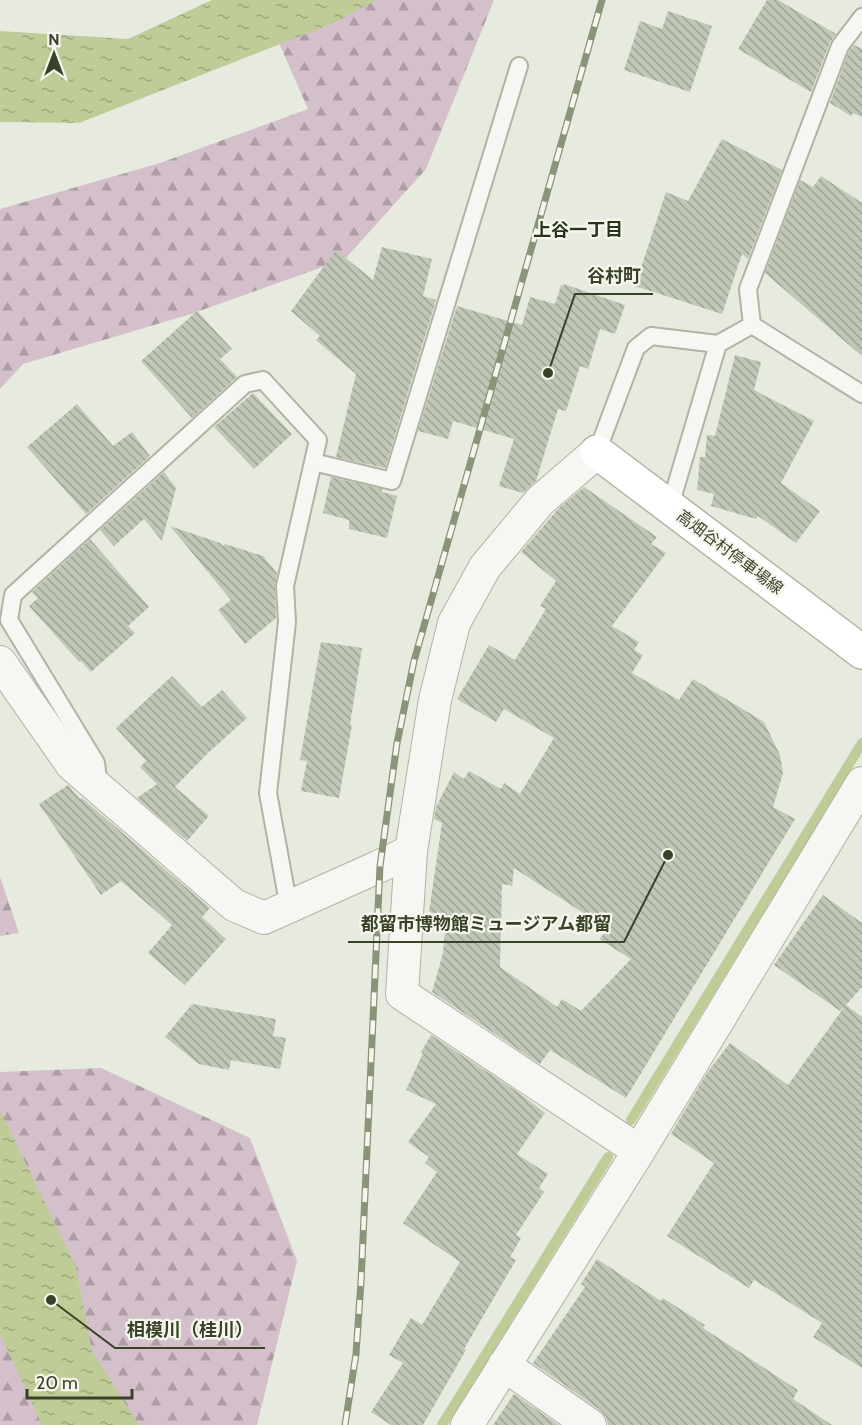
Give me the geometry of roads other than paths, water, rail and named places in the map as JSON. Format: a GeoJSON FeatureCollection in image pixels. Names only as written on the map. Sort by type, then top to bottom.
{"type":"FeatureCollection","features":[{"type":"Feature","properties":{"kind":"main road","name":"高畑谷村停車場線"},"geometry":{"type":"LineString","coordinates":[[597,452],[862,652]]}},
{"type":"Feature","properties":{"kind":"street"},"geometry":{"type":"LineString","coordinates":[[597,452],[540,501],[485,567],[453,623],[435,700],[411,851],[402,994],[639,1151]]}},
{"type":"Feature","properties":{"kind":"street"},"geometry":{"type":"LineString","coordinates":[[0,662],[72,765],[234,905],[264,918],[411,851]]}},
{"type":"Feature","properties":{"kind":"street"},"geometry":{"type":"LineString","coordinates":[[467,1425],[639,1151],[862,783]]}},
{"type":"Feature","properties":{"kind":"street"},"geometry":{"type":"LineString","coordinates":[[504,1365],[590,1425]]}},
{"type":"Feature","properties":{"kind":"lane"},"geometry":{"type":"LineString","coordinates":[[752,325],[748,289],[840,46],[862,16]]}},
{"type":"Feature","properties":{"kind":"lane"},"geometry":{"type":"LineString","coordinates":[[313,462],[392,481],[519,66]]}},
{"type":"Feature","properties":{"kind":"lane"},"geometry":{"type":"LineString","coordinates":[[597,452],[636,348],[651,336],[718,344],[752,325]]}},
{"type":"Feature","properties":{"kind":"lane"},"geometry":{"type":"LineString","coordinates":[[752,325],[862,394]]}},
{"type":"Feature","properties":{"kind":"lane"},"geometry":{"type":"LineString","coordinates":[[670,506],[718,344]]}},
{"type":"Feature","properties":{"kind":"lane"},"geometry":{"type":"LineString","coordinates":[[100,790],[96,763],[9,620],[13,596],[245,384],[263,380],[318,440],[285,586],[287,622],[268,793],[289,908]]}},
{"type":"Feature","properties":{"kind":"water"},"geometry":{"type":"Polygon","coordinates":[[[212,0],[376,0],[334,23],[79,123],[0,122],[0,31],[128,39],[212,0]]]}},
{"type":"Feature","properties":{"kind":"water"},"geometry":{"type":"Polygon","coordinates":[[[0,1110],[76,1267],[92,1351],[139,1425],[42,1425],[0,1334],[0,1110]]]}},
{"type":"Feature","properties":{"kind":"waterway"},"geometry":{"type":"LineString","coordinates":[[631,1120],[862,743]]}},
{"type":"Feature","properties":{"kind":"waterway"},"geometry":{"type":"LineString","coordinates":[[442,1425],[608,1157]]}},
{"type":"Feature","properties":{"kind":"railway"},"geometry":{"type":"LineString","coordinates":[[345,1425],[356,1354],[361,1282],[380,866],[397,743],[414,661],[602,0]]}},
{"type":"Feature","properties":{"kind":"place","name":"谷村町"},"geometry":{"type":"Point","coordinates":[548,373]}},
{"type":"Feature","properties":{"kind":"place","name":"都留市博物館ミュージアム都留"},"geometry":{"type":"Point","coordinates":[668,855]}},
{"type":"Feature","properties":{"kind":"place","name":"相模川（桂川）"},"geometry":{"type":"Point","coordinates":[51,1300]}},
{"type":"Feature","properties":{"kind":"district","name":"上谷一丁目"},"geometry":{"type":"Point","coordinates":[578,230]}}]}
